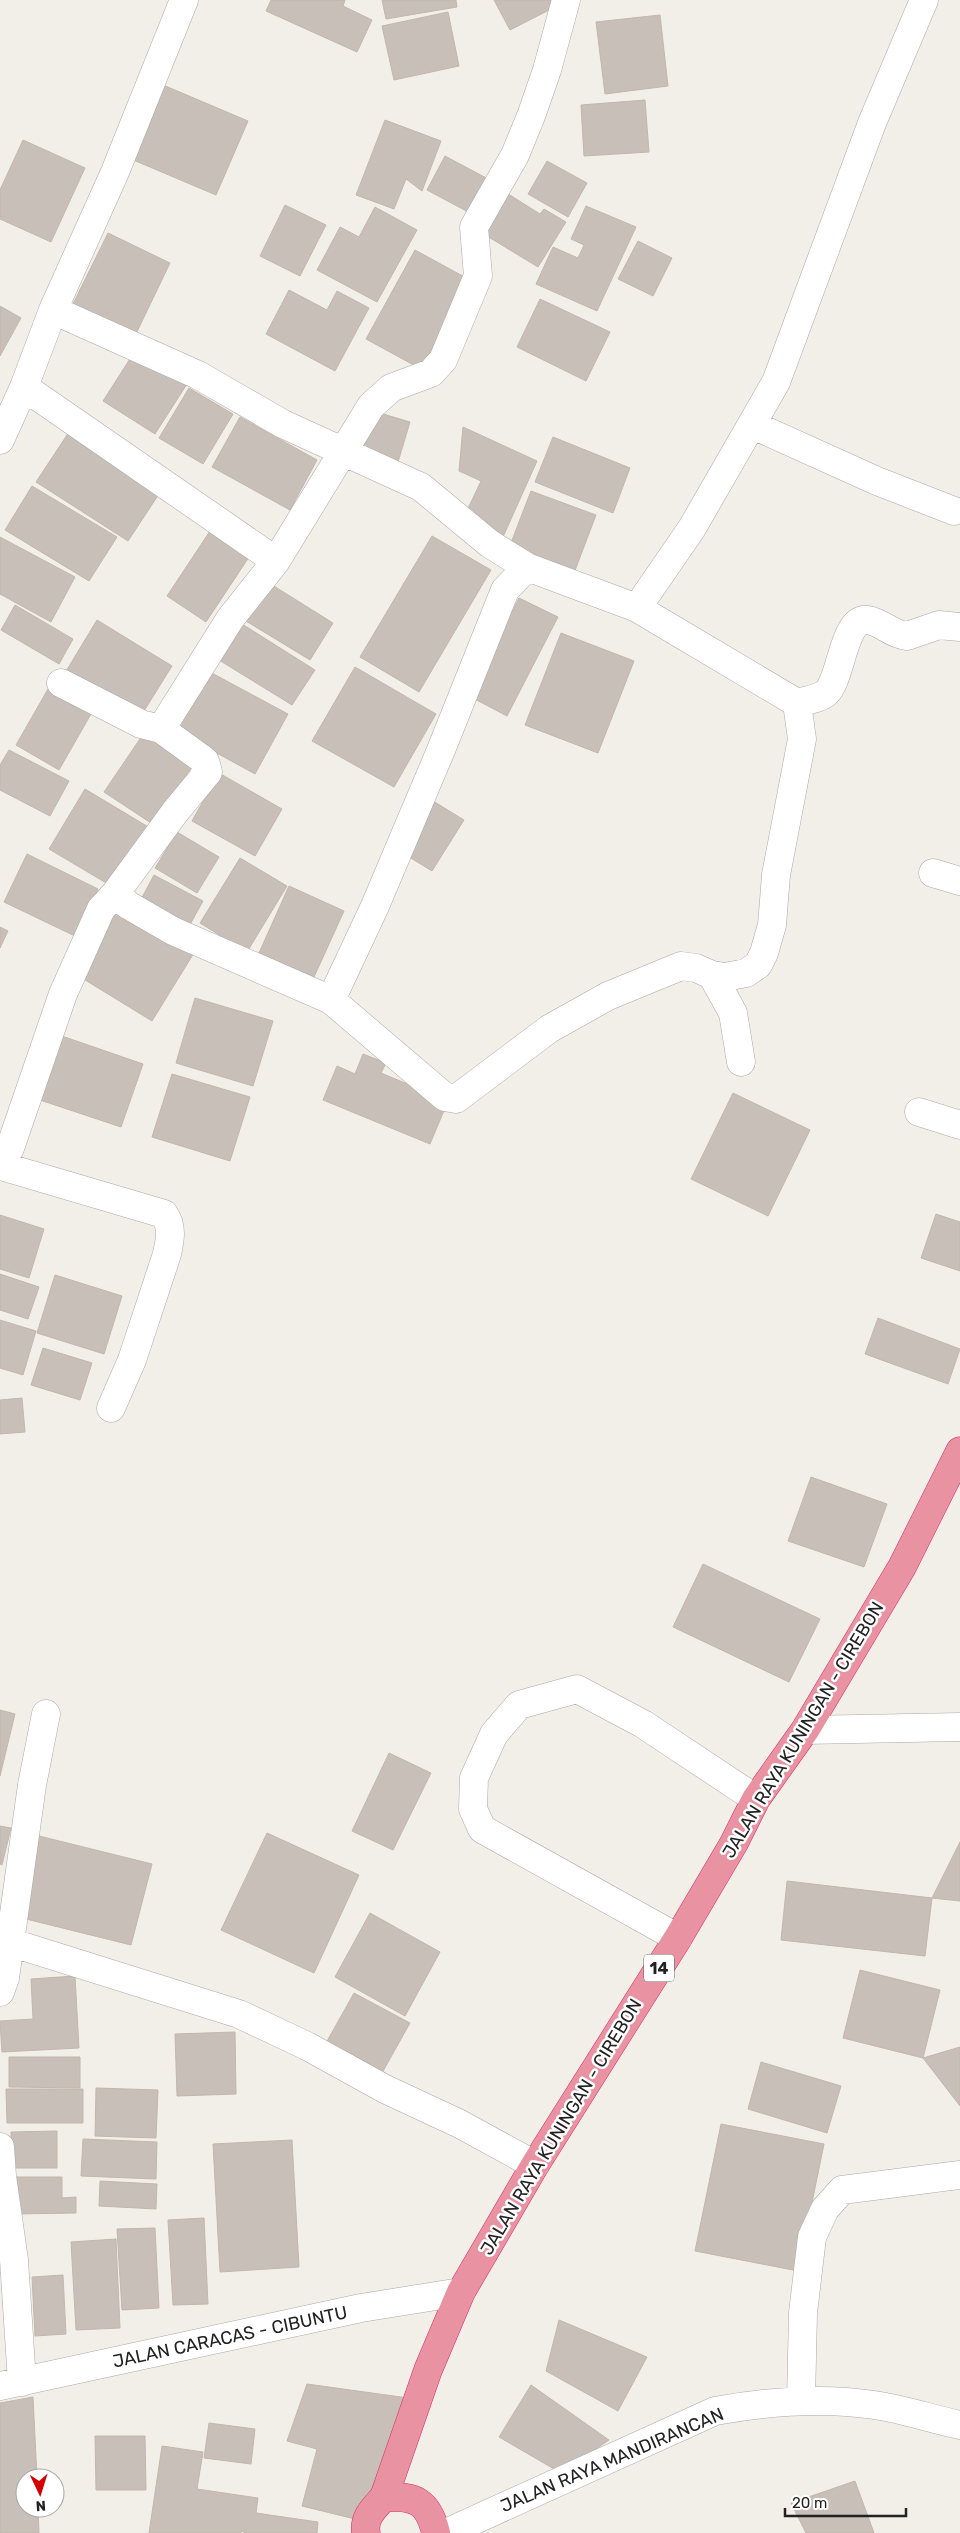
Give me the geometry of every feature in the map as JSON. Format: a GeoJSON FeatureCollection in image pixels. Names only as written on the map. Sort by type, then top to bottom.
{"type":"FeatureCollection","features":[{"type":"Feature","properties":{"kind":"highway","name":"JALAN RAYA KUNINGAN - CIREBON"},"geometry":{"type":"LineString","coordinates":[[366,2533],[364,2526],[371,2511],[384,2497],[428,2370],[461,2292],[535,2164],[678,1938],[734,1843],[756,1799],[805,1730],[902,1567],[960,1451]]}},
{"type":"Feature","properties":{"kind":"highway"},"geometry":{"type":"LineString","coordinates":[[384,2497],[404,2497],[419,2502],[429,2511],[436,2533]]}},
{"type":"Feature","properties":{"kind":"street"},"geometry":{"type":"LineString","coordinates":[[0,440],[24,387],[54,310],[115,172],[184,0]]}},
{"type":"Feature","properties":{"kind":"street"},"geometry":{"type":"LineString","coordinates":[[161,729],[230,619],[276,561],[371,406],[391,388],[431,374],[442,360],[478,276],[474,227],[515,156],[547,70],[566,0]]}},
{"type":"Feature","properties":{"kind":"street"},"geometry":{"type":"LineString","coordinates":[[637,608],[692,528],[753,425],[776,382],[872,123],[924,0]]}},
{"type":"Feature","properties":{"kind":"street"},"geometry":{"type":"LineString","coordinates":[[54,310],[198,375],[283,424],[421,487],[490,544],[527,567],[637,608],[797,702],[826,694],[833,684],[850,630],[858,622],[868,620],[907,636],[939,625],[960,627]]}},
{"type":"Feature","properties":{"kind":"street"},"geometry":{"type":"LineString","coordinates":[[24,387],[276,561]]}},
{"type":"Feature","properties":{"kind":"street"},"geometry":{"type":"LineString","coordinates":[[753,425],[877,481],[954,511]]}},
{"type":"Feature","properties":{"kind":"street"},"geometry":{"type":"LineString","coordinates":[[331,1000],[375,906],[434,769],[505,590],[527,567]]}},
{"type":"Feature","properties":{"kind":"street"},"geometry":{"type":"LineString","coordinates":[[61,683],[141,724],[161,729],[205,762],[208,772],[175,812],[115,894],[101,909],[64,994],[10,1148],[1,1165],[164,1214],[168,1220],[171,1237],[167,1254],[132,1360],[111,1408]]}},
{"type":"Feature","properties":{"kind":"street"},"geometry":{"type":"LineString","coordinates":[[115,894],[128,905],[173,931],[331,1000],[372,1037],[450,1099],[464,1093],[549,1029],[608,996],[681,966],[696,968],[712,975],[725,977],[746,973],[758,965],[764,953],[772,925],[776,875],[802,739],[797,702]]}},
{"type":"Feature","properties":{"kind":"street"},"geometry":{"type":"LineString","coordinates":[[933,873],[960,880]]}},
{"type":"Feature","properties":{"kind":"street"},"geometry":{"type":"LineString","coordinates":[[712,975],[733,1013],[741,1062]]}},
{"type":"Feature","properties":{"kind":"street"},"geometry":{"type":"LineString","coordinates":[[919,1112],[960,1125]]}},
{"type":"Feature","properties":{"kind":"street"},"geometry":{"type":"LineString","coordinates":[[678,1938],[482,1829],[473,1809],[474,1778],[494,1734],[519,1705],[577,1689],[642,1724],[756,1799]]}},
{"type":"Feature","properties":{"kind":"street"},"geometry":{"type":"LineString","coordinates":[[0,1992],[5,1978],[5,1941],[46,1714]]}},
{"type":"Feature","properties":{"kind":"street"},"geometry":{"type":"LineString","coordinates":[[805,1730],[960,1727]]}},
{"type":"Feature","properties":{"kind":"street"},"geometry":{"type":"LineString","coordinates":[[5,1941],[240,2014],[307,2046],[378,2086],[460,2124],[535,2164]]}},
{"type":"Feature","properties":{"kind":"street"},"geometry":{"type":"LineString","coordinates":[[0,2147],[2,2176],[14,2260],[11,2384]]}},
{"type":"Feature","properties":{"kind":"street"},"geometry":{"type":"LineString","coordinates":[[801,2401],[802,2313],[812,2237],[825,2209],[842,2190],[960,2175]]}},
{"type":"Feature","properties":{"kind":"street","name":"JALAN CARACAS - CIBUNTU"},"geometry":{"type":"LineString","coordinates":[[11,2384],[361,2308],[461,2292]]}},
{"type":"Feature","properties":{"kind":"street","name":"JALAN RAYA MANDIRANCAN"},"geometry":{"type":"LineString","coordinates":[[446,2533],[715,2411],[758,2404],[801,2401],[874,2405],[960,2425]]}},
{"type":"Feature","properties":{"kind":"building"},"geometry":{"type":"Polygon","coordinates":[[[271,0],[345,0],[343,6],[372,20],[357,52],[266,11],[271,0]]]}},
{"type":"Feature","properties":{"kind":"building"},"geometry":{"type":"Polygon","coordinates":[[[382,0],[456,0],[457,7],[386,19],[382,0]]]}},
{"type":"Feature","properties":{"kind":"building"},"geometry":{"type":"Polygon","coordinates":[[[494,0],[551,0],[555,7],[510,30],[494,0]]]}},
{"type":"Feature","properties":{"kind":"building"},"geometry":{"type":"Polygon","coordinates":[[[448,12],[459,66],[394,80],[382,26],[448,12]]]}},
{"type":"Feature","properties":{"kind":"building"},"geometry":{"type":"Polygon","coordinates":[[[660,15],[668,86],[605,94],[596,22],[660,15]]]}},
{"type":"Feature","properties":{"kind":"building"},"geometry":{"type":"Polygon","coordinates":[[[163,85],[248,121],[216,195],[131,159],[163,85]]]}},
{"type":"Feature","properties":{"kind":"building"},"geometry":{"type":"Polygon","coordinates":[[[645,100],[649,152],[584,156],[581,105],[645,100]]]}},
{"type":"Feature","properties":{"kind":"building"},"geometry":{"type":"Polygon","coordinates":[[[385,120],[441,141],[422,191],[406,179],[394,209],[356,195],[385,120]]]}},
{"type":"Feature","properties":{"kind":"building"},"geometry":{"type":"Polygon","coordinates":[[[23,140],[85,168],[51,242],[0,219],[0,190],[23,140]]]}},
{"type":"Feature","properties":{"kind":"building"},"geometry":{"type":"Polygon","coordinates":[[[445,156],[490,180],[472,214],[427,190],[445,156]]]}},
{"type":"Feature","properties":{"kind":"building"},"geometry":{"type":"Polygon","coordinates":[[[547,161],[587,183],[568,217],[528,194],[547,161]]]}},
{"type":"Feature","properties":{"kind":"building"},"geometry":{"type":"Polygon","coordinates":[[[502,190],[540,214],[544,209],[566,222],[538,267],[477,230],[502,190]]]}},
{"type":"Feature","properties":{"kind":"building"},"geometry":{"type":"Polygon","coordinates":[[[285,205],[326,225],[300,276],[260,256],[285,205]]]}},
{"type":"Feature","properties":{"kind":"building"},"geometry":{"type":"Polygon","coordinates":[[[586,206],[636,227],[597,311],[536,284],[553,247],[578,258],[584,245],[571,239],[586,206]]]}},
{"type":"Feature","properties":{"kind":"building"},"geometry":{"type":"Polygon","coordinates":[[[375,207],[417,230],[377,302],[317,270],[340,227],[359,237],[375,207]]]}},
{"type":"Feature","properties":{"kind":"building"},"geometry":{"type":"Polygon","coordinates":[[[108,233],[170,263],[133,340],[70,310],[108,233]]]}},
{"type":"Feature","properties":{"kind":"building"},"geometry":{"type":"Polygon","coordinates":[[[638,241],[672,258],[653,296],[618,279],[638,241]]]}},
{"type":"Feature","properties":{"kind":"building"},"geometry":{"type":"Polygon","coordinates":[[[415,250],[470,280],[421,369],[366,339],[415,250]]]}},
{"type":"Feature","properties":{"kind":"building"},"geometry":{"type":"Polygon","coordinates":[[[289,290],[327,310],[337,291],[369,308],[335,371],[266,334],[289,290]]]}},
{"type":"Feature","properties":{"kind":"building"},"geometry":{"type":"Polygon","coordinates":[[[540,299],[610,332],[586,381],[517,347],[540,299]]]}},
{"type":"Feature","properties":{"kind":"building"},"geometry":{"type":"Polygon","coordinates":[[[0,306],[21,318],[0,356],[0,306]]]}},
{"type":"Feature","properties":{"kind":"building"},"geometry":{"type":"Polygon","coordinates":[[[135,351],[187,384],[155,434],[103,401],[135,351]]]}},
{"type":"Feature","properties":{"kind":"building"},"geometry":{"type":"Polygon","coordinates":[[[189,388],[233,414],[203,464],[159,438],[189,388]]]}},
{"type":"Feature","properties":{"kind":"building"},"geometry":{"type":"Polygon","coordinates":[[[373,411],[410,422],[398,462],[361,450],[373,411]]]}},
{"type":"Feature","properties":{"kind":"building"},"geometry":{"type":"Polygon","coordinates":[[[240,417],[317,460],[290,510],[212,467],[240,417]]]}},
{"type":"Feature","properties":{"kind":"building"},"geometry":{"type":"Polygon","coordinates":[[[463,427],[537,461],[503,537],[463,519],[481,481],[459,471],[463,427]]]}},
{"type":"Feature","properties":{"kind":"building"},"geometry":{"type":"Polygon","coordinates":[[[69,432],[161,491],[128,541],[36,482],[69,432]]]}},
{"type":"Feature","properties":{"kind":"building"},"geometry":{"type":"Polygon","coordinates":[[[553,437],[630,468],[613,513],[535,482],[553,437]]]}},
{"type":"Feature","properties":{"kind":"building"},"geometry":{"type":"Polygon","coordinates":[[[32,486],[117,537],[89,581],[5,530],[32,486]]]}},
{"type":"Feature","properties":{"kind":"building"},"geometry":{"type":"Polygon","coordinates":[[[531,491],[596,515],[574,573],[509,548],[531,491]]]}},
{"type":"Feature","properties":{"kind":"building"},"geometry":{"type":"Polygon","coordinates":[[[214,525],[253,551],[206,622],[167,596],[214,525]]]}},
{"type":"Feature","properties":{"kind":"building"},"geometry":{"type":"Polygon","coordinates":[[[432,536],[491,570],[419,692],[360,657],[432,536]]]}},
{"type":"Feature","properties":{"kind":"building"},"geometry":{"type":"Polygon","coordinates":[[[0,537],[75,577],[51,622],[0,594],[0,537]]]}},
{"type":"Feature","properties":{"kind":"building"},"geometry":{"type":"Polygon","coordinates":[[[269,583],[333,623],[310,660],[246,621],[269,583]]]}},
{"type":"Feature","properties":{"kind":"building"},"geometry":{"type":"Polygon","coordinates":[[[519,598],[558,617],[507,716],[469,696],[519,598]]]}},
{"type":"Feature","properties":{"kind":"building"},"geometry":{"type":"Polygon","coordinates":[[[15,605],[73,639],[59,664],[1,630],[15,605]]]}},
{"type":"Feature","properties":{"kind":"building"},"geometry":{"type":"Polygon","coordinates":[[[97,620],[172,666],[139,719],[65,673],[97,620]]]}},
{"type":"Feature","properties":{"kind":"building"},"geometry":{"type":"Polygon","coordinates":[[[242,624],[315,670],[292,705],[219,660],[242,624]]]}},
{"type":"Feature","properties":{"kind":"building"},"geometry":{"type":"Polygon","coordinates":[[[561,633],[634,661],[598,753],[525,725],[561,633]]]}},
{"type":"Feature","properties":{"kind":"building"},"geometry":{"type":"Polygon","coordinates":[[[355,667],[436,714],[394,787],[312,741],[355,667]]]}},
{"type":"Feature","properties":{"kind":"building"},"geometry":{"type":"Polygon","coordinates":[[[208,671],[288,714],[255,774],[175,730],[208,671]]]}},
{"type":"Feature","properties":{"kind":"building"},"geometry":{"type":"Polygon","coordinates":[[[48,689],[91,714],[59,770],[16,745],[48,689]]]}},
{"type":"Feature","properties":{"kind":"building"},"geometry":{"type":"Polygon","coordinates":[[[146,730],[195,762],[154,825],[104,792],[146,730]]]}},
{"type":"Feature","properties":{"kind":"building"},"geometry":{"type":"Polygon","coordinates":[[[9,750],[69,781],[50,816],[0,790],[0,765],[9,750]]]}},
{"type":"Feature","properties":{"kind":"building"},"geometry":{"type":"Polygon","coordinates":[[[219,773],[282,809],[255,856],[192,821],[219,773]]]}},
{"type":"Feature","properties":{"kind":"building"},"geometry":{"type":"Polygon","coordinates":[[[85,789],[150,828],[113,887],[49,849],[85,789]]]}},
{"type":"Feature","properties":{"kind":"building"},"geometry":{"type":"Polygon","coordinates":[[[433,801],[464,820],[432,871],[401,852],[433,801]]]}},
{"type":"Feature","properties":{"kind":"building"},"geometry":{"type":"Polygon","coordinates":[[[177,832],[219,857],[197,893],[155,868],[177,832]]]}},
{"type":"Feature","properties":{"kind":"building"},"geometry":{"type":"Polygon","coordinates":[[[27,854],[98,889],[75,936],[4,902],[27,854]]]}},
{"type":"Feature","properties":{"kind":"building"},"geometry":{"type":"Polygon","coordinates":[[[240,858],[287,886],[247,952],[200,923],[240,858]]]}},
{"type":"Feature","properties":{"kind":"building"},"geometry":{"type":"Polygon","coordinates":[[[154,875],[203,901],[187,930],[138,905],[154,875]]]}},
{"type":"Feature","properties":{"kind":"building"},"geometry":{"type":"Polygon","coordinates":[[[289,886],[344,911],[314,977],[259,953],[289,886]]]}},
{"type":"Feature","properties":{"kind":"building"},"geometry":{"type":"Polygon","coordinates":[[[119,907],[194,953],[152,1021],[77,975],[119,907]]]}},
{"type":"Feature","properties":{"kind":"building"},"geometry":{"type":"Polygon","coordinates":[[[0,927],[8,931],[0,948],[0,927]]]}},
{"type":"Feature","properties":{"kind":"building"},"geometry":{"type":"Polygon","coordinates":[[[195,998],[273,1021],[253,1086],[176,1063],[195,998]]]}},
{"type":"Feature","properties":{"kind":"building"},"geometry":{"type":"Polygon","coordinates":[[[56,1034],[143,1064],[121,1127],[34,1098],[56,1034]]]}},
{"type":"Feature","properties":{"kind":"building"},"geometry":{"type":"Polygon","coordinates":[[[363,1054],[386,1063],[381,1073],[448,1101],[430,1144],[323,1100],[337,1066],[355,1074],[363,1054]]]}},
{"type":"Feature","properties":{"kind":"building"},"geometry":{"type":"Polygon","coordinates":[[[172,1074],[250,1097],[230,1161],[152,1137],[172,1074]]]}},
{"type":"Feature","properties":{"kind":"building"},"geometry":{"type":"Polygon","coordinates":[[[733,1093],[810,1130],[768,1216],[691,1179],[733,1093]]]}},
{"type":"Feature","properties":{"kind":"building"},"geometry":{"type":"Polygon","coordinates":[[[936,1214],[960,1222],[960,1271],[921,1258],[936,1214]]]}},
{"type":"Feature","properties":{"kind":"building"},"geometry":{"type":"Polygon","coordinates":[[[0,1215],[44,1229],[29,1278],[0,1269],[0,1215]]]}},
{"type":"Feature","properties":{"kind":"building"},"geometry":{"type":"Polygon","coordinates":[[[0,1274],[39,1287],[28,1319],[0,1310],[0,1274]]]}},
{"type":"Feature","properties":{"kind":"building"},"geometry":{"type":"Polygon","coordinates":[[[55,1275],[122,1296],[104,1354],[37,1333],[55,1275]]]}},
{"type":"Feature","properties":{"kind":"building"},"geometry":{"type":"Polygon","coordinates":[[[878,1318],[960,1349],[948,1384],[865,1354],[878,1318]]]}},
{"type":"Feature","properties":{"kind":"building"},"geometry":{"type":"Polygon","coordinates":[[[0,1320],[36,1331],[23,1375],[0,1368],[0,1320]]]}},
{"type":"Feature","properties":{"kind":"building"},"geometry":{"type":"Polygon","coordinates":[[[43,1348],[92,1363],[80,1400],[31,1385],[43,1348]]]}},
{"type":"Feature","properties":{"kind":"building"},"geometry":{"type":"Polygon","coordinates":[[[22,1398],[25,1432],[0,1434],[0,1400],[22,1398]]]}},
{"type":"Feature","properties":{"kind":"building"},"geometry":{"type":"Polygon","coordinates":[[[811,1477],[887,1504],[864,1567],[788,1541],[811,1477]]]}},
{"type":"Feature","properties":{"kind":"building"},"geometry":{"type":"Polygon","coordinates":[[[703,1564],[820,1619],[789,1682],[673,1627],[703,1564]]]}},
{"type":"Feature","properties":{"kind":"building"},"geometry":{"type":"Polygon","coordinates":[[[0,1710],[15,1714],[0,1776],[0,1710]]]}},
{"type":"Feature","properties":{"kind":"building"},"geometry":{"type":"Polygon","coordinates":[[[389,1753],[431,1773],[393,1850],[352,1831],[389,1753]]]}},
{"type":"Feature","properties":{"kind":"building"},"geometry":{"type":"Polygon","coordinates":[[[0,1826],[11,1828],[2,1865],[0,1864],[0,1826]]]}},
{"type":"Feature","properties":{"kind":"building"},"geometry":{"type":"Polygon","coordinates":[[[267,1833],[359,1875],[314,1973],[221,1930],[267,1833]]]}},
{"type":"Feature","properties":{"kind":"building"},"geometry":{"type":"Polygon","coordinates":[[[39,1836],[152,1864],[131,1945],[18,1917],[39,1836]]]}},
{"type":"Feature","properties":{"kind":"building"},"geometry":{"type":"Polygon","coordinates":[[[960,1842],[960,1901],[932,1898],[960,1842]]]}},
{"type":"Feature","properties":{"kind":"building"},"geometry":{"type":"Polygon","coordinates":[[[787,1881],[932,1898],[925,1956],[781,1940],[787,1881]]]}},
{"type":"Feature","properties":{"kind":"building"},"geometry":{"type":"Polygon","coordinates":[[[370,1913],[440,1952],[405,2016],[335,1977],[370,1913]]]}},
{"type":"Feature","properties":{"kind":"building"},"geometry":{"type":"Polygon","coordinates":[[[860,1970],[940,1990],[923,2058],[843,2038],[860,1970]]]}},
{"type":"Feature","properties":{"kind":"building"},"geometry":{"type":"Polygon","coordinates":[[[75,1976],[79,2048],[2,2052],[0,2021],[33,2019],[31,1979],[75,1976]]]}},
{"type":"Feature","properties":{"kind":"building"},"geometry":{"type":"Polygon","coordinates":[[[354,1993],[410,2023],[382,2073],[326,2043],[354,1993]]]}},
{"type":"Feature","properties":{"kind":"building"},"geometry":{"type":"Polygon","coordinates":[[[235,2032],[236,2094],[177,2096],[175,2034],[235,2032]]]}},
{"type":"Feature","properties":{"kind":"building"},"geometry":{"type":"Polygon","coordinates":[[[960,2047],[960,2106],[923,2058],[960,2047]]]}},
{"type":"Feature","properties":{"kind":"building"},"geometry":{"type":"Polygon","coordinates":[[[9,2057],[80,2057],[80,2088],[9,2087],[9,2057]]]}},
{"type":"Feature","properties":{"kind":"building"},"geometry":{"type":"Polygon","coordinates":[[[761,2062],[841,2086],[827,2133],[748,2109],[761,2062]]]}},
{"type":"Feature","properties":{"kind":"building"},"geometry":{"type":"Polygon","coordinates":[[[96,2088],[158,2090],[156,2138],[95,2136],[96,2088]]]}},
{"type":"Feature","properties":{"kind":"building"},"geometry":{"type":"Polygon","coordinates":[[[6,2089],[83,2089],[83,2123],[7,2123],[6,2089]]]}},
{"type":"Feature","properties":{"kind":"building"},"geometry":{"type":"Polygon","coordinates":[[[721,2124],[824,2144],[798,2271],[695,2251],[721,2124]]]}},
{"type":"Feature","properties":{"kind":"building"},"geometry":{"type":"Polygon","coordinates":[[[57,2131],[57,2168],[11,2168],[11,2132],[57,2131]]]}},
{"type":"Feature","properties":{"kind":"building"},"geometry":{"type":"Polygon","coordinates":[[[83,2139],[157,2142],[156,2179],[81,2176],[83,2139]]]}},
{"type":"Feature","properties":{"kind":"building"},"geometry":{"type":"Polygon","coordinates":[[[292,2140],[299,2267],[220,2272],[213,2144],[292,2140]]]}},
{"type":"Feature","properties":{"kind":"building"},"geometry":{"type":"Polygon","coordinates":[[[15,2177],[62,2177],[62,2198],[76,2197],[76,2213],[16,2214],[15,2177]]]}},
{"type":"Feature","properties":{"kind":"building"},"geometry":{"type":"Polygon","coordinates":[[[100,2181],[157,2184],[156,2209],[99,2206],[100,2181]]]}},
{"type":"Feature","properties":{"kind":"building"},"geometry":{"type":"Polygon","coordinates":[[[204,2218],[208,2304],[173,2305],[168,2220],[204,2218]]]}},
{"type":"Feature","properties":{"kind":"building"},"geometry":{"type":"Polygon","coordinates":[[[155,2228],[159,2308],[122,2310],[117,2229],[155,2228]]]}},
{"type":"Feature","properties":{"kind":"building"},"geometry":{"type":"Polygon","coordinates":[[[116,2239],[120,2328],[76,2330],[71,2242],[116,2239]]]}},
{"type":"Feature","properties":{"kind":"building"},"geometry":{"type":"Polygon","coordinates":[[[63,2275],[66,2334],[35,2336],[32,2277],[63,2275]]]}},
{"type":"Feature","properties":{"kind":"building"},"geometry":{"type":"Polygon","coordinates":[[[559,2320],[647,2357],[618,2411],[546,2371],[559,2320]]]}},
{"type":"Feature","properties":{"kind":"building"},"geometry":{"type":"Polygon","coordinates":[[[307,2384],[408,2398],[359,2520],[302,2506],[317,2449],[287,2441],[307,2384]]]}},
{"type":"Feature","properties":{"kind":"building"},"geometry":{"type":"Polygon","coordinates":[[[531,2385],[609,2440],[561,2473],[499,2437],[531,2385]]]}},
{"type":"Feature","properties":{"kind":"building"},"geometry":{"type":"Polygon","coordinates":[[[33,2397],[37,2468],[15,2468],[15,2518],[38,2518],[39,2533],[0,2533],[0,2403],[33,2397]]]}},
{"type":"Feature","properties":{"kind":"building"},"geometry":{"type":"Polygon","coordinates":[[[209,2423],[255,2429],[251,2464],[204,2458],[209,2423]]]}},
{"type":"Feature","properties":{"kind":"building"},"geometry":{"type":"Polygon","coordinates":[[[95,2436],[145,2436],[146,2490],[96,2490],[95,2436]]]}},
{"type":"Feature","properties":{"kind":"building"},"geometry":{"type":"Polygon","coordinates":[[[162,2446],[203,2452],[197,2489],[258,2498],[256,2513],[318,2522],[317,2533],[246,2533],[241,2531],[241,2533],[149,2533],[162,2446]]]}},
{"type":"Feature","properties":{"kind":"building"},"geometry":{"type":"Polygon","coordinates":[[[855,2481],[874,2533],[806,2533],[791,2503],[855,2481]]]}}]}
